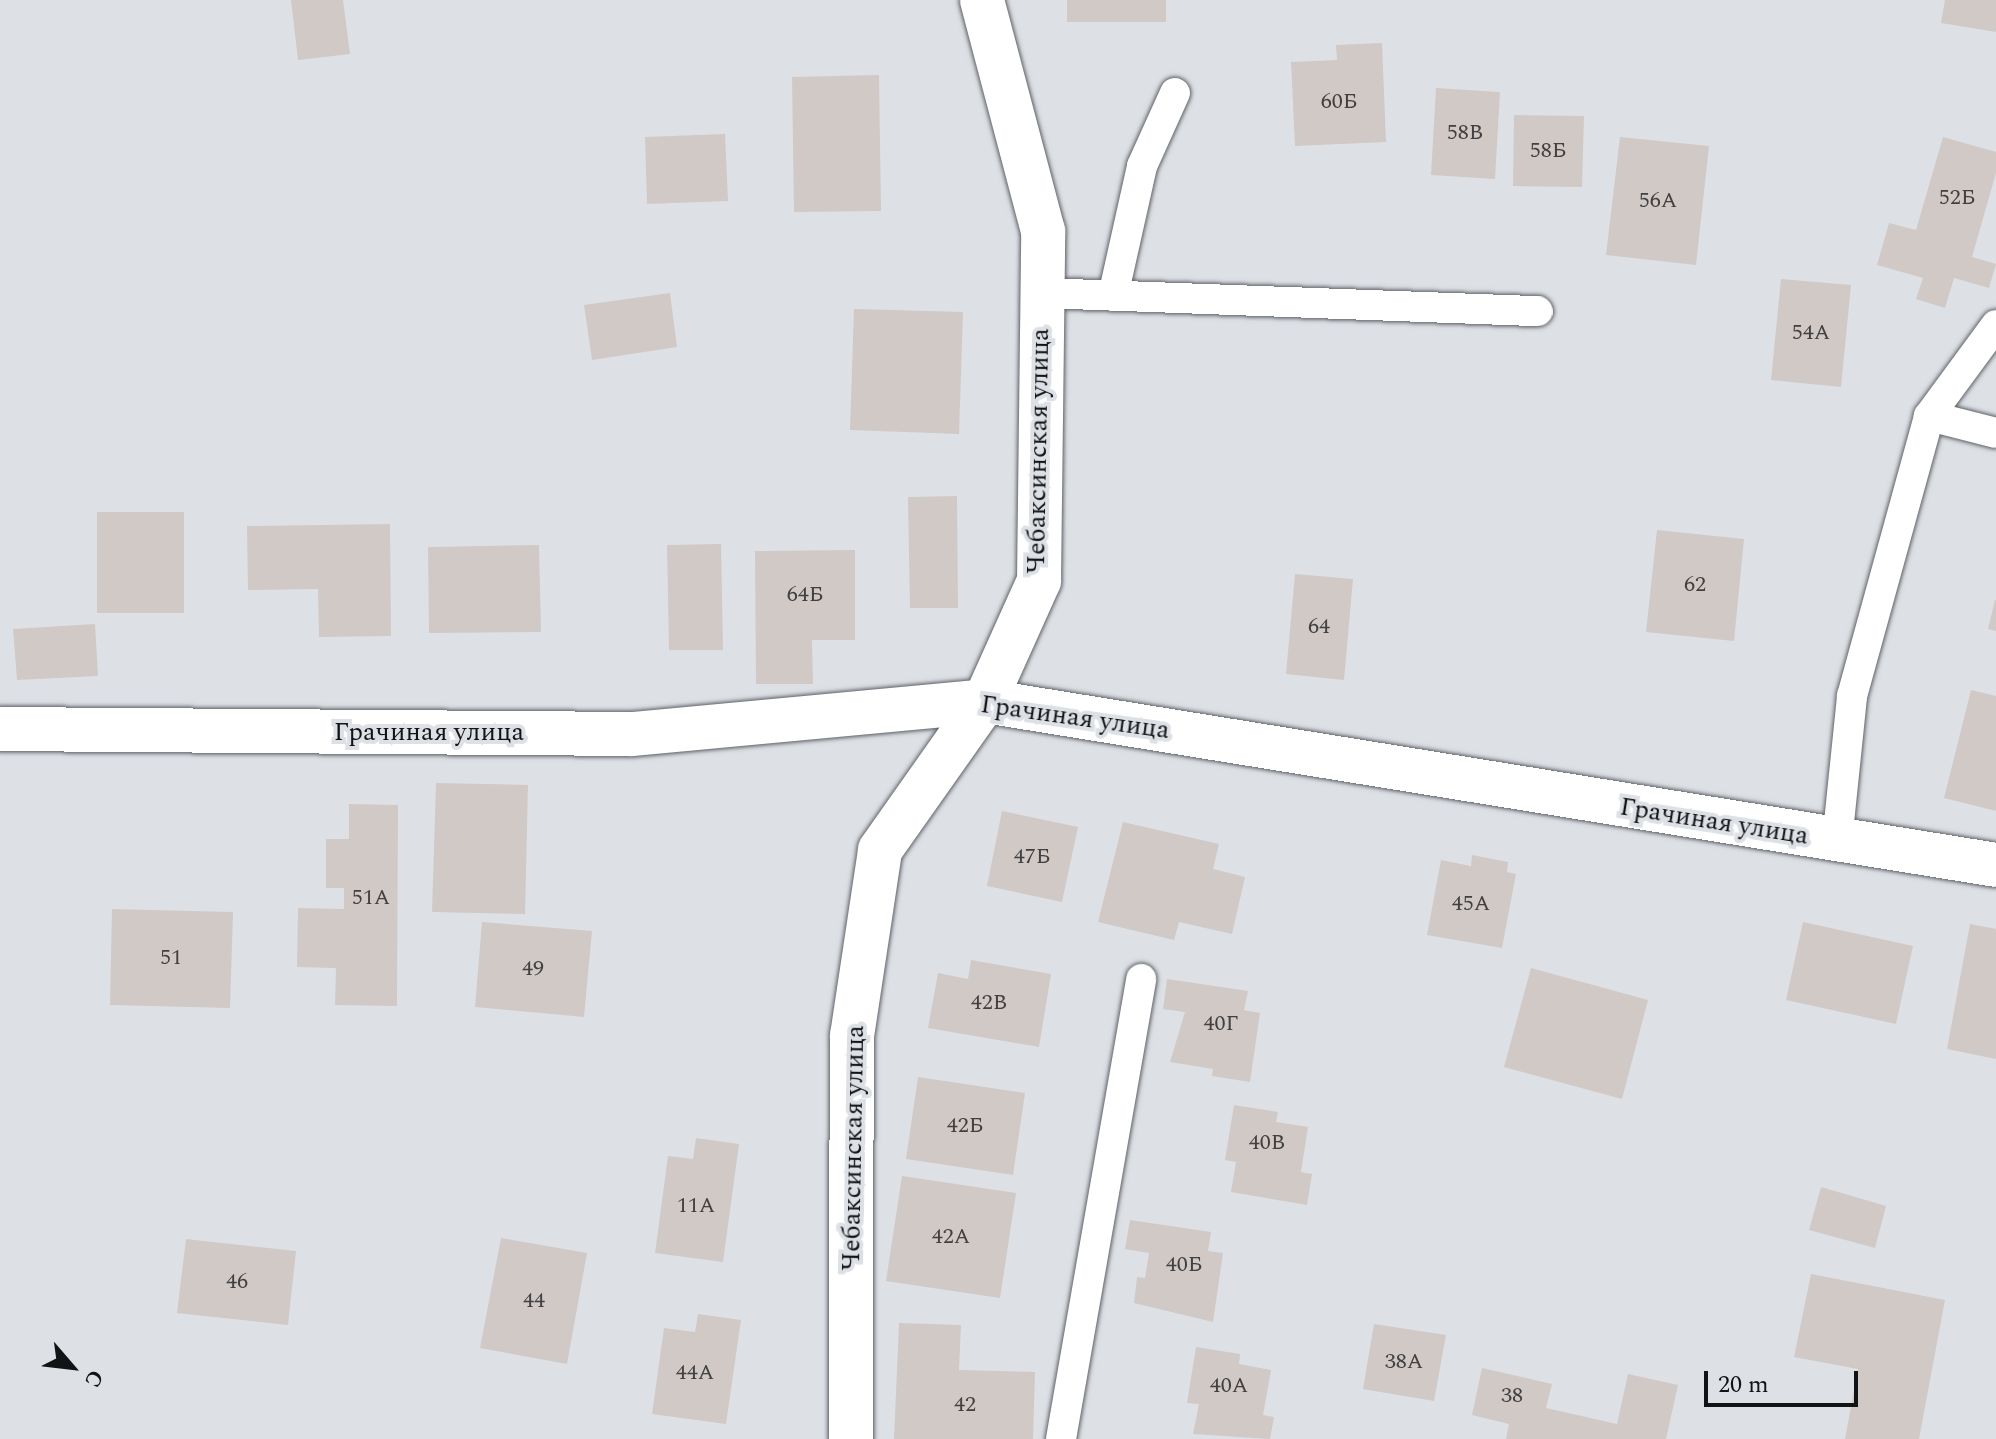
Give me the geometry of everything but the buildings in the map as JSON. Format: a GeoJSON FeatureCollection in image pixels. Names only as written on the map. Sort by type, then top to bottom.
{"type":"FeatureCollection","features":[{"type":"Feature","properties":{"kind":"street","name":"Чебаксинская улица"},"geometry":{"type":"LineString","coordinates":[[851,1439],[852,1036],[880,850],[985,701],[1039,581],[1043,231],[982,0]]}},
{"type":"Feature","properties":{"kind":"street","name":"Грачиная улица"},"geometry":{"type":"LineString","coordinates":[[0,729],[632,734],[985,701],[1837,842],[1996,865]]}},
{"type":"Feature","properties":{"kind":"lane"},"geometry":{"type":"LineString","coordinates":[[1113,296],[1142,166],[1175,93]]}},
{"type":"Feature","properties":{"kind":"lane"},"geometry":{"type":"LineString","coordinates":[[1042,293],[1538,311]]}},
{"type":"Feature","properties":{"kind":"lane"},"geometry":{"type":"LineString","coordinates":[[1837,842],[1852,696],[1929,416],[1996,325]]}},
{"type":"Feature","properties":{"kind":"lane"},"geometry":{"type":"LineString","coordinates":[[1929,416],[1996,433]]}},
{"type":"Feature","properties":{"kind":"lane"},"geometry":{"type":"LineString","coordinates":[[1061,1439],[1141,979]]}}]}
